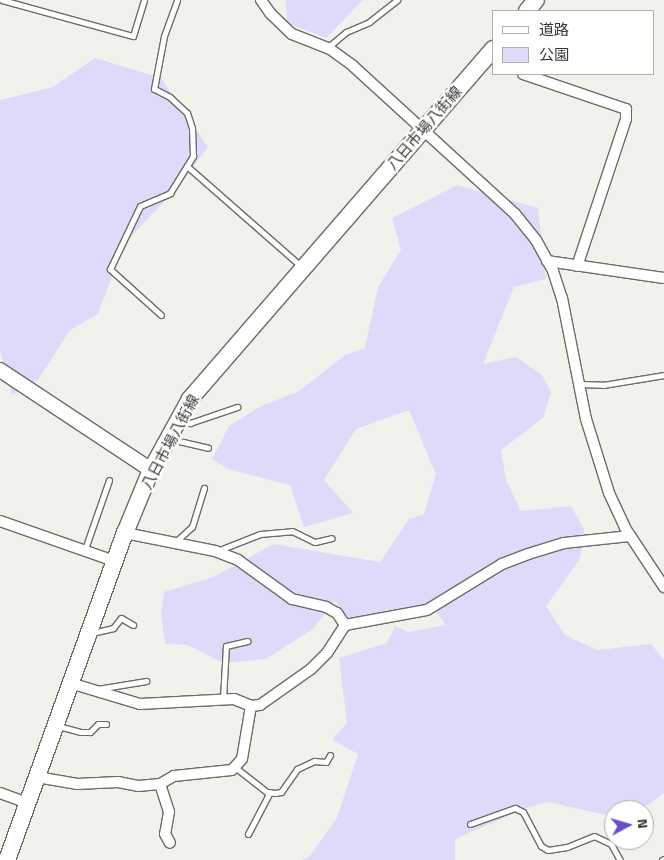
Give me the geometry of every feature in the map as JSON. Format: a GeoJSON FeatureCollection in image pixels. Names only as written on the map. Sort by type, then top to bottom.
{"type":"FeatureCollection","features":[{"type":"Feature","properties":{"kind":"main road"},"geometry":{"type":"LineString","coordinates":[[528,10],[536,0]]}},
{"type":"Feature","properties":{"kind":"main road","name":"八日市場八街線"},"geometry":{"type":"LineString","coordinates":[[7,860],[114,561],[152,470],[179,419],[204,380],[423,130],[490,58]]}},
{"type":"Feature","properties":{"kind":"street"},"geometry":{"type":"LineString","coordinates":[[261,0],[270,14],[292,34],[327,48],[353,66],[515,214],[536,240],[562,298],[596,456],[609,493],[630,536],[664,587]]}},
{"type":"Feature","properties":{"kind":"street"},"geometry":{"type":"LineString","coordinates":[[526,75],[626,109],[626,119],[577,266]]}},
{"type":"Feature","properties":{"kind":"street"},"geometry":{"type":"LineString","coordinates":[[547,261],[664,278]]}},
{"type":"Feature","properties":{"kind":"street"},"geometry":{"type":"LineString","coordinates":[[0,370],[152,470]]}},
{"type":"Feature","properties":{"kind":"street"},"geometry":{"type":"LineString","coordinates":[[0,521],[85,549],[114,561]]}},
{"type":"Feature","properties":{"kind":"street"},"geometry":{"type":"LineString","coordinates":[[125,533],[215,552],[238,560],[292,599],[326,606],[337,612],[344,625]]}},
{"type":"Feature","properties":{"kind":"street"},"geometry":{"type":"LineString","coordinates":[[70,683],[140,704],[234,699],[252,706],[268,701],[311,669],[327,653],[344,625],[427,610],[502,564],[528,554],[564,543],[630,536]]}},
{"type":"Feature","properties":{"kind":"street"},"geometry":{"type":"LineString","coordinates":[[36,777],[77,784],[160,784],[174,776],[236,768],[242,759],[252,706]]}},
{"type":"Feature","properties":{"kind":"street"},"geometry":{"type":"LineString","coordinates":[[160,784],[169,812],[165,834],[170,843]]}},
{"type":"Feature","properties":{"kind":"street"},"geometry":{"type":"LineString","coordinates":[[0,793],[27,803]]}},
{"type":"Feature","properties":{"kind":"lane"},"geometry":{"type":"LineString","coordinates":[[2,0],[133,36],[144,0]]}},
{"type":"Feature","properties":{"kind":"lane"},"geometry":{"type":"LineString","coordinates":[[161,315],[110,269],[140,206],[170,193],[188,167],[193,152],[187,113],[170,97],[154,89],[164,36],[178,0]]}},
{"type":"Feature","properties":{"kind":"lane"},"geometry":{"type":"LineString","coordinates":[[327,48],[390,2],[397,0]]}},
{"type":"Feature","properties":{"kind":"lane"},"geometry":{"type":"LineString","coordinates":[[188,167],[302,267]]}},
{"type":"Feature","properties":{"kind":"lane"},"geometry":{"type":"LineString","coordinates":[[579,384],[603,385],[664,376]]}},
{"type":"Feature","properties":{"kind":"lane"},"geometry":{"type":"LineString","coordinates":[[179,419],[190,423],[237,407]]}},
{"type":"Feature","properties":{"kind":"lane"},"geometry":{"type":"LineString","coordinates":[[168,438],[208,448]]}},
{"type":"Feature","properties":{"kind":"lane"},"geometry":{"type":"LineString","coordinates":[[85,549],[109,480]]}},
{"type":"Feature","properties":{"kind":"lane"},"geometry":{"type":"LineString","coordinates":[[173,544],[192,526],[204,488]]}},
{"type":"Feature","properties":{"kind":"lane"},"geometry":{"type":"LineString","coordinates":[[215,552],[260,534],[292,531],[315,542],[332,538]]}},
{"type":"Feature","properties":{"kind":"lane"},"geometry":{"type":"LineString","coordinates":[[89,632],[103,633],[113,628],[121,618],[134,625]]}},
{"type":"Feature","properties":{"kind":"lane"},"geometry":{"type":"LineString","coordinates":[[224,699],[226,646],[247,641]]}},
{"type":"Feature","properties":{"kind":"lane"},"geometry":{"type":"LineString","coordinates":[[95,690],[146,681]]}},
{"type":"Feature","properties":{"kind":"lane"},"geometry":{"type":"LineString","coordinates":[[55,726],[80,732],[90,732],[98,724],[106,724]]}},
{"type":"Feature","properties":{"kind":"lane"},"geometry":{"type":"LineString","coordinates":[[236,768],[270,792],[281,792],[300,767],[314,761],[326,762],[330,755]]}},
{"type":"Feature","properties":{"kind":"lane"},"geometry":{"type":"LineString","coordinates":[[248,834],[270,792]]}},
{"type":"Feature","properties":{"kind":"lane"},"geometry":{"type":"LineString","coordinates":[[470,824],[515,808],[523,812],[541,846],[548,850],[567,847],[594,836],[611,844],[620,860]]}},
{"type":"Feature","properties":{"kind":"green space"},"geometry":{"type":"Polygon","coordinates":[[[286,0],[363,0],[326,38],[287,23],[286,0]]]}},
{"type":"Feature","properties":{"kind":"green space"},"geometry":{"type":"Polygon","coordinates":[[[95,58],[161,78],[208,147],[176,189],[124,244],[98,314],[70,330],[38,380],[12,395],[0,350],[0,100],[53,87],[95,58]]]}},
{"type":"Feature","properties":{"kind":"green space"},"geometry":{"type":"Polygon","coordinates":[[[457,185],[538,208],[546,279],[514,287],[483,364],[516,357],[542,375],[551,392],[543,418],[501,450],[506,480],[521,511],[571,506],[584,529],[580,559],[546,606],[565,635],[597,650],[651,644],[664,660],[664,793],[654,800],[604,800],[604,815],[549,802],[529,807],[455,839],[455,860],[301,860],[309,857],[337,818],[358,754],[332,740],[347,723],[339,658],[387,643],[395,626],[408,632],[446,625],[437,613],[407,611],[349,619],[335,601],[313,629],[266,659],[223,663],[188,645],[165,644],[161,614],[164,592],[213,577],[274,544],[380,562],[409,519],[424,514],[436,474],[409,410],[356,429],[324,480],[353,513],[304,527],[290,485],[228,469],[212,459],[229,426],[259,407],[299,391],[345,355],[365,348],[378,287],[401,250],[392,218],[457,185]]]}}]}
